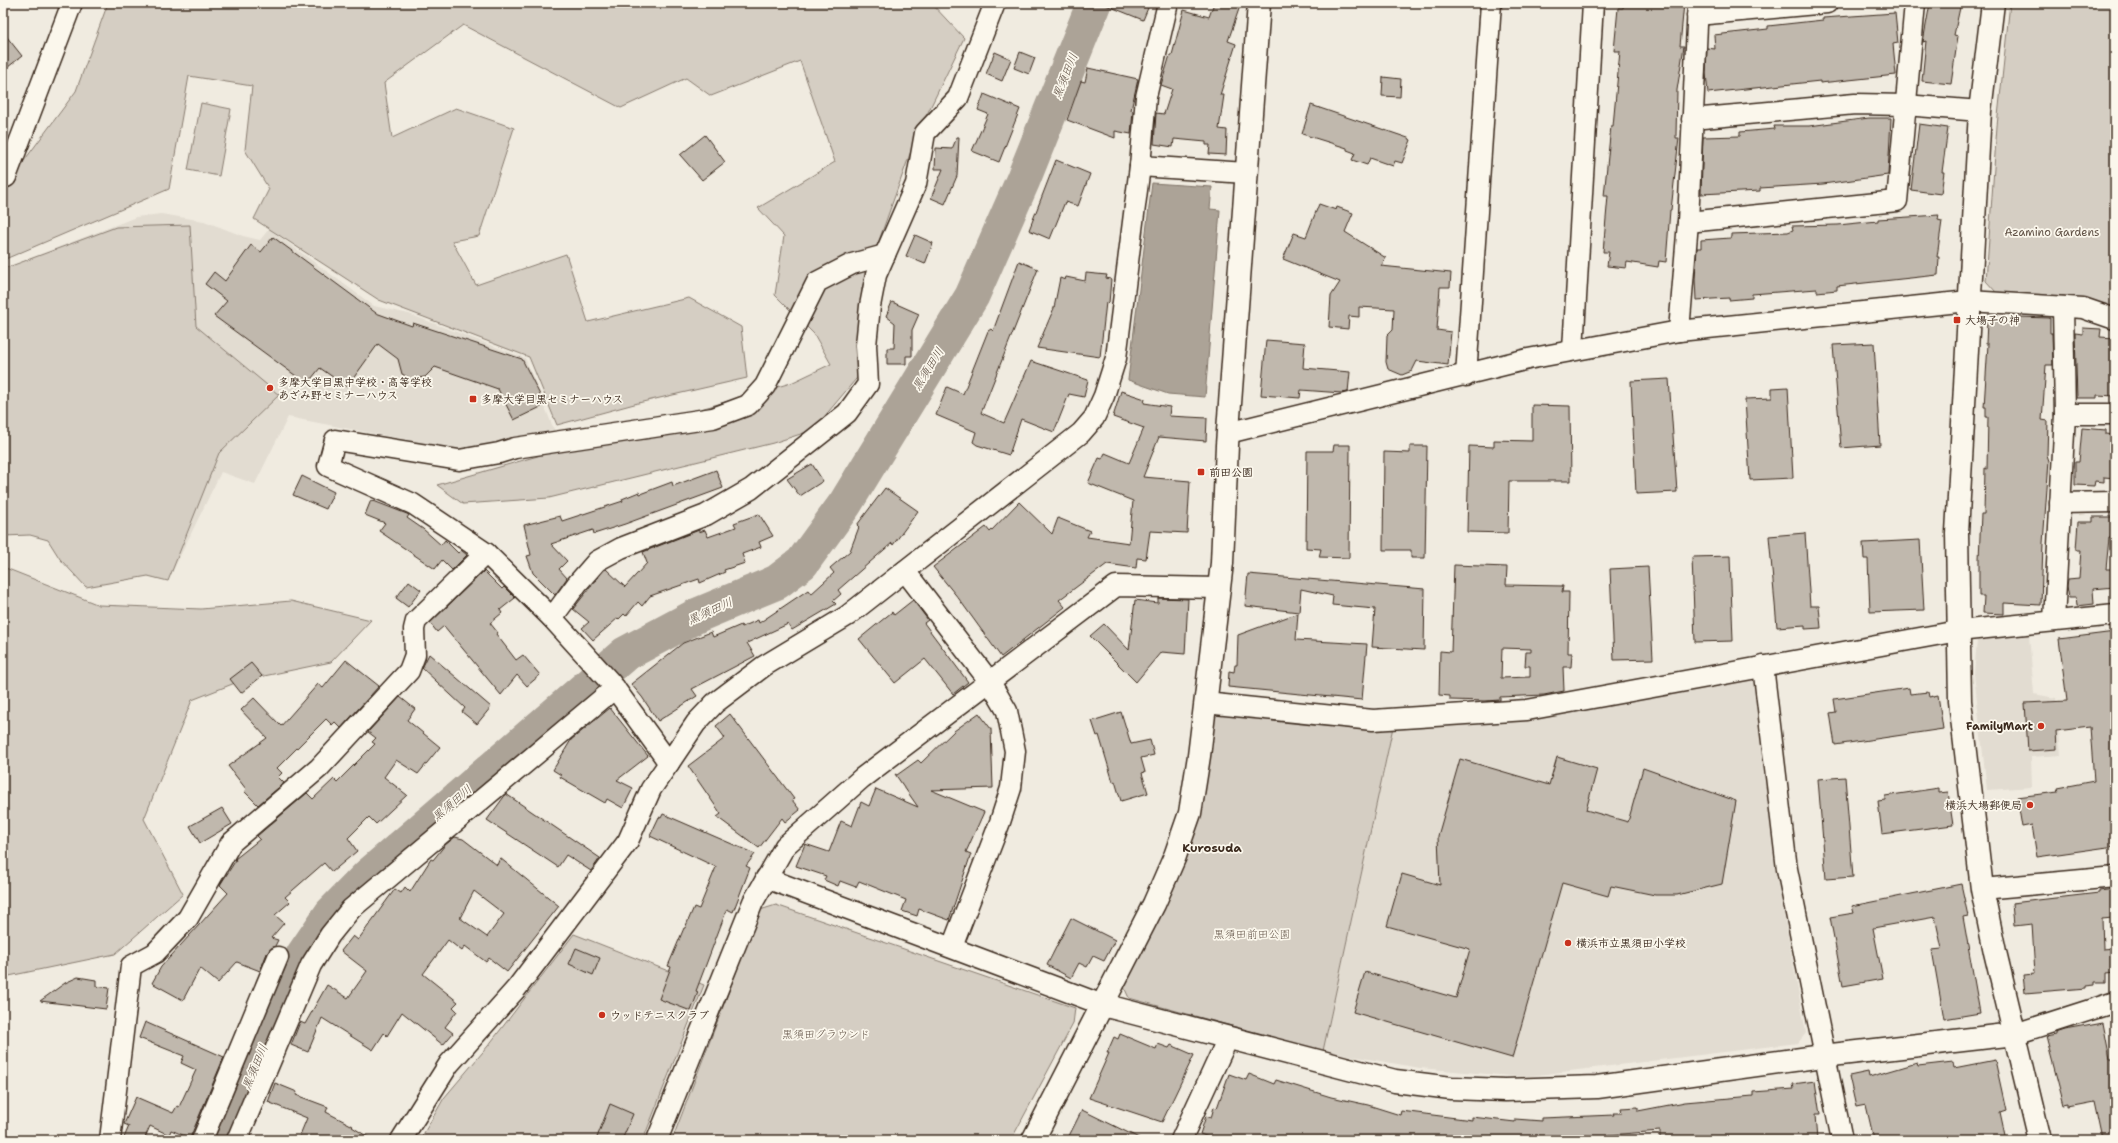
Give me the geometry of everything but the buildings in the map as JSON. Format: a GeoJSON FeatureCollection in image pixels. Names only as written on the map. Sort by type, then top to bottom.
{"type":"FeatureCollection","features":[{"type":"Feature","properties":{"kind":"street"},"geometry":{"type":"LineString","coordinates":[[6,177],[72,3]]}},
{"type":"Feature","properties":{"kind":"street"},"geometry":{"type":"LineString","coordinates":[[552,618],[577,584],[597,561],[628,545],[706,515],[752,489],[847,413],[868,384],[866,345],[870,306],[876,275],[916,184],[924,133],[958,98],[995,3]]}},
{"type":"Feature","properties":{"kind":"street"},"geometry":{"type":"LineString","coordinates":[[401,1140],[449,1064],[516,989],[628,841],[651,789],[696,723],[715,703],[764,666],[847,616],[1081,433],[1094,418],[1104,396],[1116,358],[1140,166],[1146,97],[1168,3]]}},
{"type":"Feature","properties":{"kind":"street"},"geometry":{"type":"LineString","coordinates":[[1033,1140],[1154,904],[1175,856],[1190,813],[1222,563],[1228,433],[1259,3]]}},
{"type":"Feature","properties":{"kind":"street"},"geometry":{"type":"LineString","coordinates":[[1466,376],[1490,3]]}},
{"type":"Feature","properties":{"kind":"street"},"geometry":{"type":"LineString","coordinates":[[1573,350],[1593,3]]}},
{"type":"Feature","properties":{"kind":"street"},"geometry":{"type":"LineString","coordinates":[[1679,331],[1688,222],[1697,9],[1827,3]]}},
{"type":"Feature","properties":{"kind":"street"},"geometry":{"type":"LineString","coordinates":[[1688,222],[1897,201],[1915,3]]}},
{"type":"Feature","properties":{"kind":"street"},"geometry":{"type":"LineString","coordinates":[[1993,3],[1980,111],[1957,533],[1960,701],[1982,889],[1995,952],[2040,1140]]}},
{"type":"Feature","properties":{"kind":"street"},"geometry":{"type":"LineString","coordinates":[[1692,119],[1855,104],[1905,105],[1980,111]]}},
{"type":"Feature","properties":{"kind":"street"},"geometry":{"type":"LineString","coordinates":[[1140,166],[1246,174]]}},
{"type":"Feature","properties":{"kind":"street"},"geometry":{"type":"LineString","coordinates":[[669,763],[613,685],[552,618],[486,553],[413,504],[328,466],[335,440],[459,460],[499,453],[515,448],[713,418],[748,405],[765,386],[817,282],[852,264],[885,255]]}},
{"type":"Feature","properties":{"kind":"street"},"geometry":{"type":"LineString","coordinates":[[1228,433],[1573,350],[1679,331],[1969,301],[2083,308],[2115,319]]}},
{"type":"Feature","properties":{"kind":"street"},"geometry":{"type":"LineString","coordinates":[[2054,621],[2065,414],[2063,307]]}},
{"type":"Feature","properties":{"kind":"street"},"geometry":{"type":"LineString","coordinates":[[2065,414],[2115,414]]}},
{"type":"Feature","properties":{"kind":"street"},"geometry":{"type":"LineString","coordinates":[[2060,503],[2115,502]]}},
{"type":"Feature","properties":{"kind":"street"},"geometry":{"type":"LineString","coordinates":[[110,1140],[131,966],[155,953],[188,918],[231,843],[319,768],[409,671],[415,655],[414,629],[416,621],[486,553]]}},
{"type":"Feature","properties":{"kind":"street"},"geometry":{"type":"LineString","coordinates":[[905,571],[990,682],[1007,711],[1016,751],[1011,788],[1000,822],[952,947]]}},
{"type":"Feature","properties":{"kind":"street"},"geometry":{"type":"LineString","coordinates":[[657,1140],[753,902],[784,846],[862,778],[1116,586],[1218,588]]}},
{"type":"Feature","properties":{"kind":"street"},"geometry":{"type":"LineString","coordinates":[[1205,703],[1373,720],[1527,710],[1958,631],[2115,615]]}},
{"type":"Feature","properties":{"kind":"street"},"geometry":{"type":"LineString","coordinates":[[1763,666],[1787,869],[1823,1056],[1842,1140]]}},
{"type":"Feature","properties":{"kind":"street"},"geometry":{"type":"LineString","coordinates":[[237,1140],[310,965],[330,935],[351,909],[613,685]]}},
{"type":"Feature","properties":{"kind":"street"},"geometry":{"type":"LineString","coordinates":[[1982,889],[2115,877]]}},
{"type":"Feature","properties":{"kind":"street"},"geometry":{"type":"LineString","coordinates":[[766,878],[1103,1005],[1395,1081],[1451,1088],[1505,1090],[1597,1088],[1823,1056],[2015,1034],[2115,1002]]}},
{"type":"Feature","properties":{"kind":"street"},"geometry":{"type":"LineString","coordinates":[[202,1140],[278,957]]}},
{"type":"Feature","properties":{"kind":"street"},"geometry":{"type":"LineString","coordinates":[[1181,1140],[1228,1038]]}},
{"type":"Feature","properties":{"kind":"shaded area"},"geometry":{"type":"Polygon","coordinates":[[[1152,183],[1212,187],[1210,209],[1220,210],[1205,397],[1168,394],[1128,380],[1152,183]]]}},
{"type":"Feature","properties":{"kind":"shaded area","name":"多摩大学目黒中学校・高等学校 あざみ野セミナーハウス"},"geometry":{"type":"Polygon","coordinates":[[[161,214],[204,221],[243,236],[260,240],[269,229],[374,306],[409,314],[525,358],[555,432],[457,450],[288,417],[255,484],[221,472],[168,581],[148,576],[86,587],[56,552],[48,540],[30,535],[3,536],[3,269],[136,217],[161,214]]]}},
{"type":"Feature","properties":{"kind":"shaded area"},"geometry":{"type":"Polygon","coordinates":[[[2029,635],[2034,694],[2056,698],[2061,755],[2031,757],[2032,787],[1987,790],[1974,674],[1977,640],[2029,635]]]}},
{"type":"Feature","properties":{"kind":"shaded area","name":"横浜市立黒須田小学校"},"geometry":{"type":"Polygon","coordinates":[[[1744,678],[1757,683],[1773,853],[1806,1033],[1798,1043],[1521,1077],[1420,1068],[1323,1051],[1393,727],[1744,678]]]}},
{"type":"Feature","properties":{"kind":"green space"},"geometry":{"type":"Polygon","coordinates":[[[108,3],[931,3],[964,38],[916,137],[862,288],[861,373],[813,430],[773,443],[549,498],[463,504],[437,485],[791,383],[831,364],[814,334],[775,295],[784,236],[758,208],[835,162],[800,61],[711,96],[686,78],[621,108],[463,25],[384,83],[392,138],[456,108],[514,128],[479,236],[452,241],[476,285],[566,254],[588,322],[689,298],[741,327],[747,378],[638,403],[557,425],[529,357],[379,300],[254,219],[269,189],[245,150],[252,86],[189,76],[169,189],[3,260],[3,189],[76,91],[108,3]]]}},
{"type":"Feature","properties":{"kind":"green space","name":"Azamino Gardens"},"geometry":{"type":"Polygon","coordinates":[[[2010,3],[2115,3],[2115,307],[2078,298],[1996,292],[1986,281],[1997,126],[2010,3]]]}},
{"type":"Feature","properties":{"kind":"green space"},"geometry":{"type":"Polygon","coordinates":[[[201,103],[231,109],[219,176],[188,170],[201,103]]]}},
{"type":"Feature","properties":{"kind":"green space"},"geometry":{"type":"Polygon","coordinates":[[[190,225],[196,326],[279,395],[219,453],[168,581],[148,576],[86,587],[60,559],[48,540],[30,535],[3,536],[3,269],[116,227],[190,225]]]}},
{"type":"Feature","properties":{"kind":"green space"},"geometry":{"type":"Polygon","coordinates":[[[3,567],[99,605],[201,609],[291,601],[371,620],[331,662],[240,681],[192,700],[144,819],[183,894],[115,954],[9,976],[3,973],[3,567]]]}},
{"type":"Feature","properties":{"kind":"green space","name":"黒須田前田公園"},"geometry":{"type":"Polygon","coordinates":[[[1210,712],[1393,727],[1323,1051],[1129,998],[1124,987],[1164,905],[1210,712]]]}},
{"type":"Feature","properties":{"kind":"green space","name":"黒須田グラウンド"},"geometry":{"type":"Polygon","coordinates":[[[776,905],[1075,1008],[1073,1024],[1011,1140],[672,1140],[760,910],[776,905]]]}},
{"type":"Feature","properties":{"kind":"green space","name":"ウッドテニスクラブ"},"geometry":{"type":"Polygon","coordinates":[[[574,934],[704,985],[643,1140],[420,1140],[444,1098],[488,1046],[574,934]]]}},
{"type":"Feature","properties":{"kind":"waterway","name":"黒須田川"},"geometry":{"type":"LineString","coordinates":[[224,1140],[303,955],[331,914],[368,876],[625,654],[698,615],[777,582],[802,563],[845,504],[972,296],[1023,180],[1094,3]]}},
{"type":"Feature","properties":{"kind":"place","name":"大場子の神"},"geometry":{"type":"Point","coordinates":[1957,320]}},
{"type":"Feature","properties":{"kind":"place","name":"多摩大学目黒中学校・高等学校 あざみ野セミナーハウス"},"geometry":{"type":"Point","coordinates":[270,388]}},
{"type":"Feature","properties":{"kind":"place","name":"多摩大学目黒セミナーハウス"},"geometry":{"type":"Point","coordinates":[473,399]}},
{"type":"Feature","properties":{"kind":"place","name":"前田公園"},"geometry":{"type":"Point","coordinates":[1201,472]}},
{"type":"Feature","properties":{"kind":"place","name":"FamilyMart"},"geometry":{"type":"Point","coordinates":[2041,726]}},
{"type":"Feature","properties":{"kind":"place","name":"横浜大場郵便局"},"geometry":{"type":"Point","coordinates":[2030,805]}},
{"type":"Feature","properties":{"kind":"place","name":"横浜市立黒須田小学校"},"geometry":{"type":"Point","coordinates":[1568,943]}},
{"type":"Feature","properties":{"kind":"place","name":"ウッドテニスクラブ"},"geometry":{"type":"Point","coordinates":[602,1015]}},
{"type":"Feature","properties":{"kind":"district","name":"Kurosuda"},"geometry":{"type":"Point","coordinates":[1212,848]}}]}
